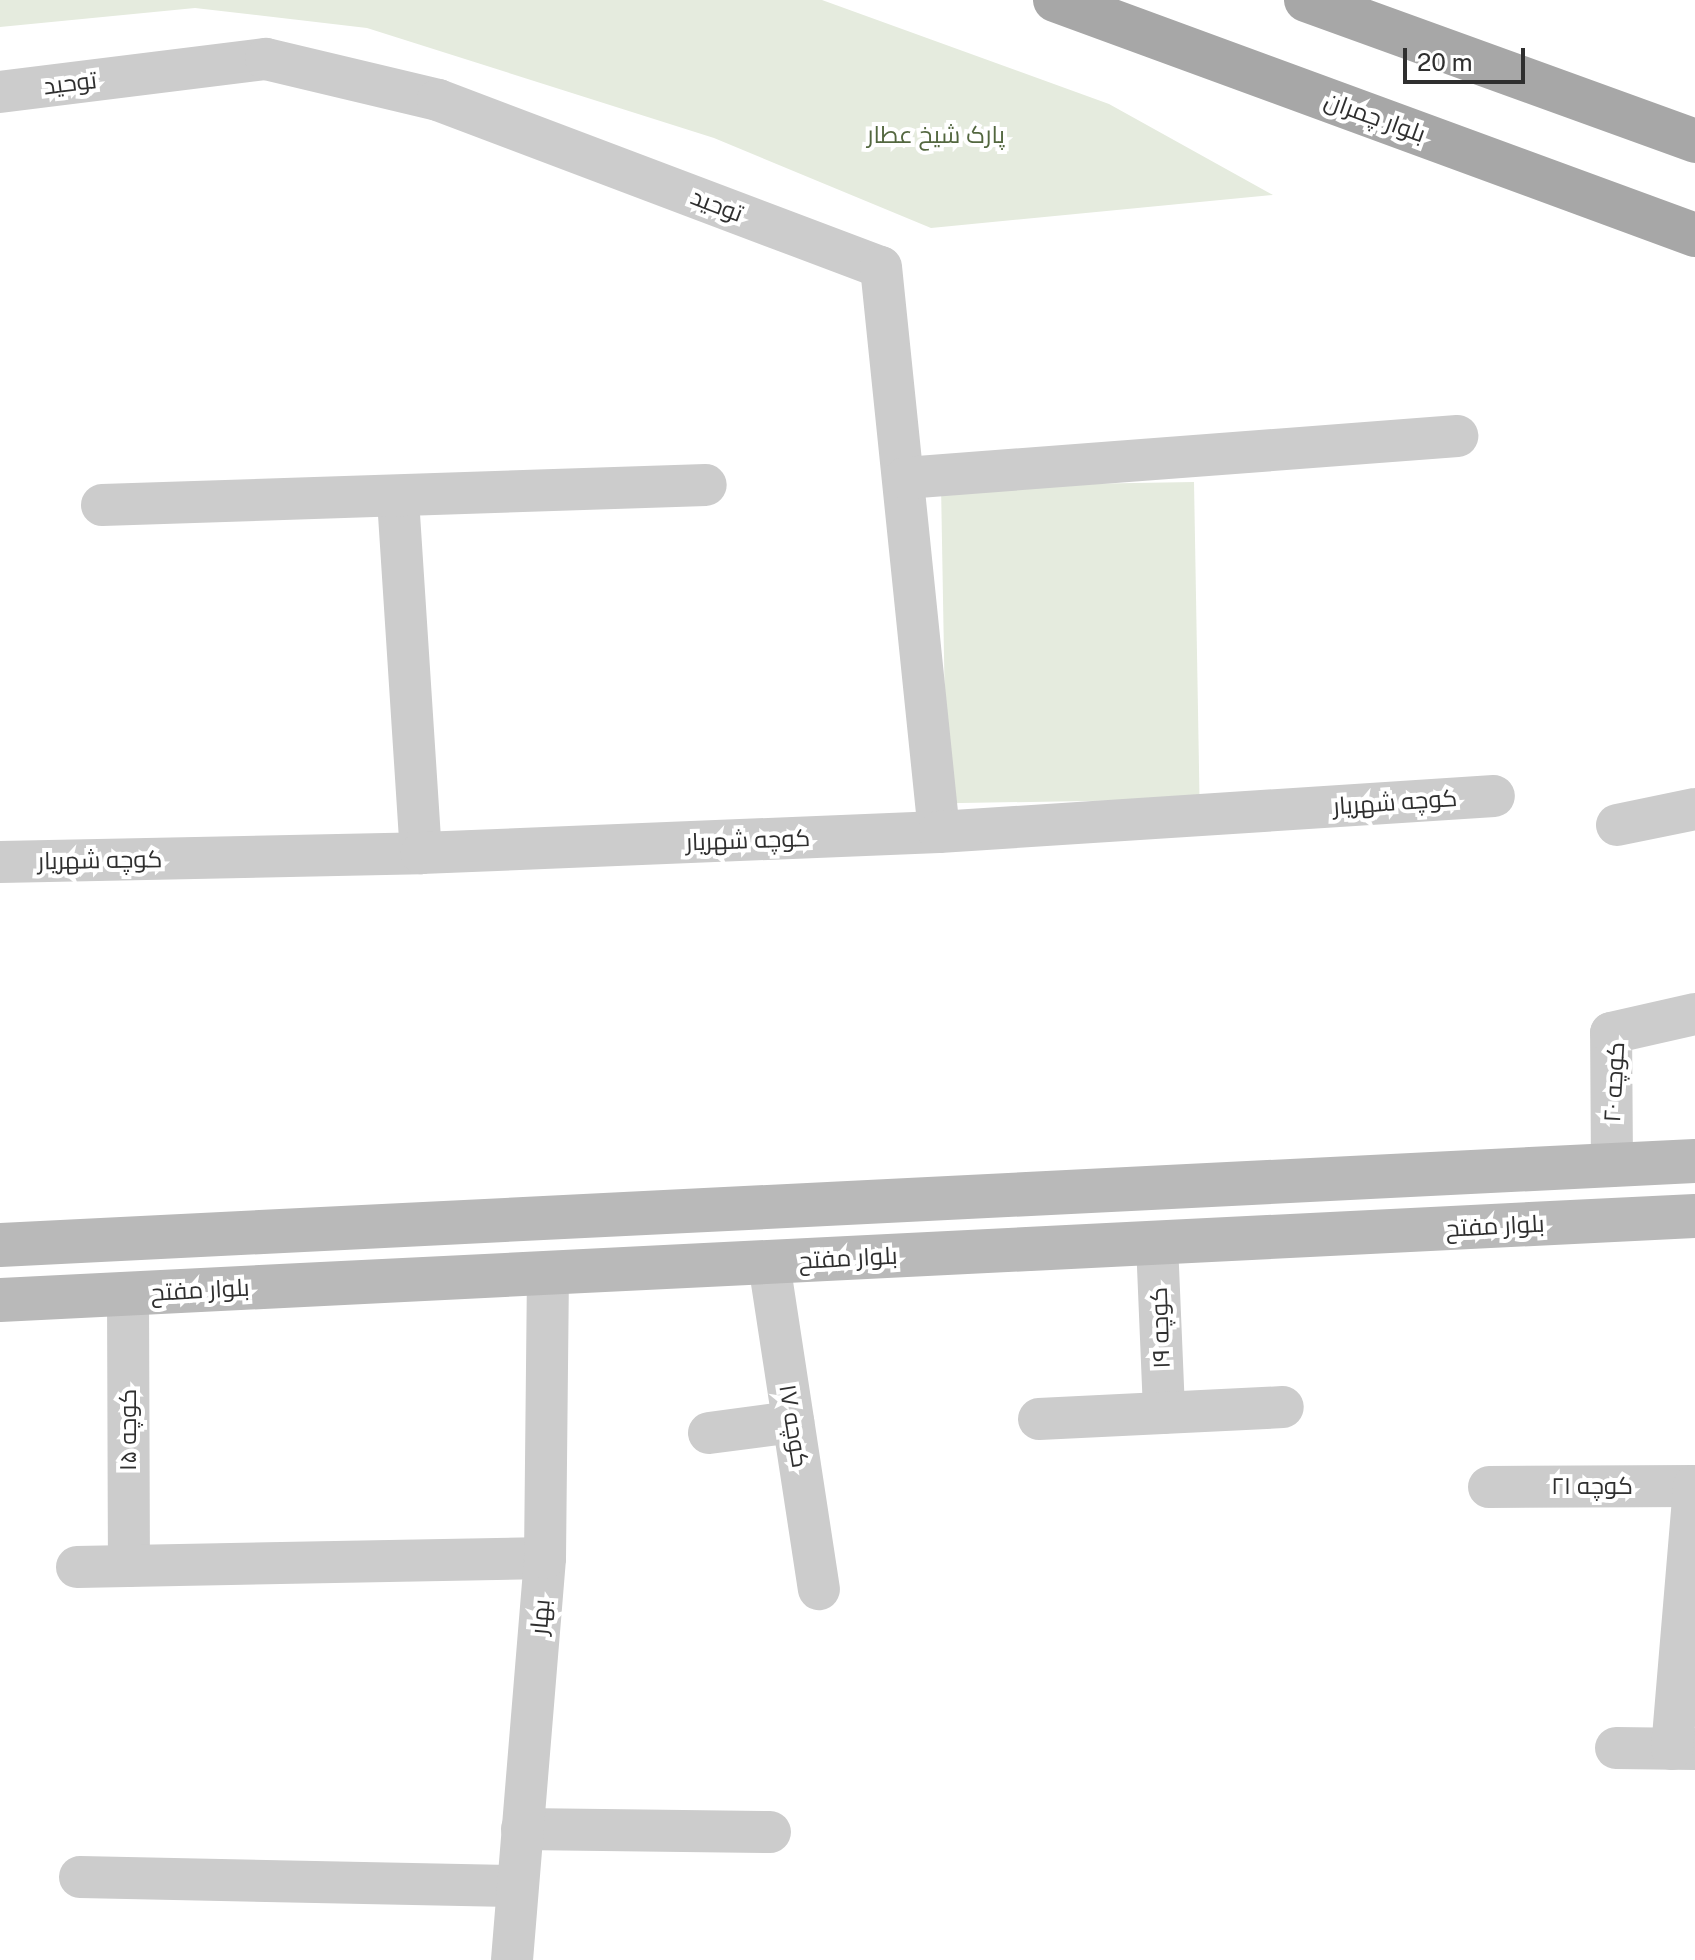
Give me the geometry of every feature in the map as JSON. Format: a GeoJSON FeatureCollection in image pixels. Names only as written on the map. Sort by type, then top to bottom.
{"type":"FeatureCollection","features":[{"type":"Feature","properties":{"kind":"main road","name":"بلوار چمران"},"geometry":{"type":"LineString","coordinates":[[1055,0],[1695,235]]}},
{"type":"Feature","properties":{"kind":"main road"},"geometry":{"type":"LineString","coordinates":[[1306,0],[1695,141]]}},
{"type":"Feature","properties":{"kind":"street","name":"توحید"},"geometry":{"type":"LineString","coordinates":[[0,92],[266,59],[438,100],[881,267],[939,832]]}},
{"type":"Feature","properties":{"kind":"street"},"geometry":{"type":"LineString","coordinates":[[905,478],[1457,436]]}},
{"type":"Feature","properties":{"kind":"street"},"geometry":{"type":"LineString","coordinates":[[102,505],[398,499],[706,485]]}},
{"type":"Feature","properties":{"kind":"street"},"geometry":{"type":"LineString","coordinates":[[398,499],[421,853]]}},
{"type":"Feature","properties":{"kind":"street","name":"کوچه شهریار"},"geometry":{"type":"LineString","coordinates":[[0,862],[421,853],[939,832],[1494,796]]}},
{"type":"Feature","properties":{"kind":"street"},"geometry":{"type":"LineString","coordinates":[[1617,825],[1695,809]]}},
{"type":"Feature","properties":{"kind":"street","name":"کوچه ۲۰"},"geometry":{"type":"LineString","coordinates":[[1612,1166],[1611,1033],[1695,1014]]}},
{"type":"Feature","properties":{"kind":"street"},"geometry":{"type":"LineString","coordinates":[[0,1245],[1695,1161]]}},
{"type":"Feature","properties":{"kind":"street"},"geometry":{"type":"LineString","coordinates":[[878,1202],[881,1256]]}},
{"type":"Feature","properties":{"kind":"street","name":"بلوار مفتح"},"geometry":{"type":"LineString","coordinates":[[0,1300],[1695,1216]]}},
{"type":"Feature","properties":{"kind":"street","name":"کوچه ۱۹"},"geometry":{"type":"LineString","coordinates":[[1157,1243],[1164,1413]]}},
{"type":"Feature","properties":{"kind":"street","name":"کوچه ۱۷"},"geometry":{"type":"LineString","coordinates":[[769,1263],[819,1589]]}},
{"type":"Feature","properties":{"kind":"street","name":"بهار"},"geometry":{"type":"LineString","coordinates":[[512,1960],[545,1558],[548,1273]]}},
{"type":"Feature","properties":{"kind":"street","name":"کوچه ۱۵"},"geometry":{"type":"LineString","coordinates":[[128,1294],[129,1566]]}},
{"type":"Feature","properties":{"kind":"street"},"geometry":{"type":"LineString","coordinates":[[1039,1419],[1283,1407]]}},
{"type":"Feature","properties":{"kind":"street"},"geometry":{"type":"LineString","coordinates":[[709,1433],[793,1422]]}},
{"type":"Feature","properties":{"kind":"street"},"geometry":{"type":"LineString","coordinates":[[1616,1748],[1683,1749],[1694,1486]]}},
{"type":"Feature","properties":{"kind":"street","name":"کوچه ۲۱"},"geometry":{"type":"LineString","coordinates":[[1489,1487],[1694,1486]]}},
{"type":"Feature","properties":{"kind":"street"},"geometry":{"type":"LineString","coordinates":[[77,1567],[545,1558]]}},
{"type":"Feature","properties":{"kind":"street"},"geometry":{"type":"LineString","coordinates":[[522,1829],[770,1832]]}},
{"type":"Feature","properties":{"kind":"street"},"geometry":{"type":"LineString","coordinates":[[80,1877],[517,1886]]}},
{"type":"Feature","properties":{"kind":"green space","name":"پارک شیخ عطار"},"geometry":{"type":"Polygon","coordinates":[[[0,0],[822,0],[1109,104],[1273,195],[931,228],[714,138],[367,28],[195,8],[0,27],[0,0]]]}},
{"type":"Feature","properties":{"kind":"green space"},"geometry":{"type":"Polygon","coordinates":[[[1194,482],[1200,799],[947,803],[941,486],[1194,482]]]}}]}
